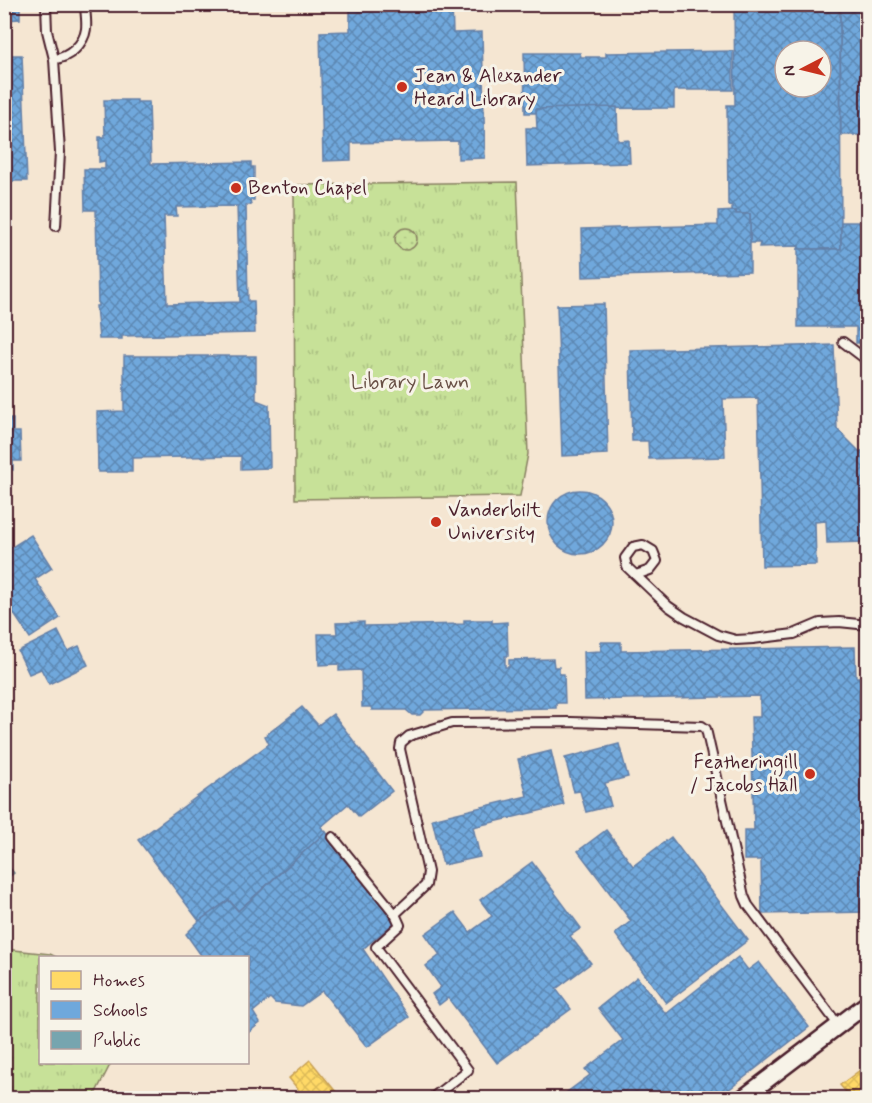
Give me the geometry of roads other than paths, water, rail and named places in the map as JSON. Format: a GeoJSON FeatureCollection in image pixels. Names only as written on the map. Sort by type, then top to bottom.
{"type":"FeatureCollection","features":[{"type":"Feature","properties":{"kind":"street"},"geometry":{"type":"LineString","coordinates":[[743,1098],[867,1003]]}},
{"type":"Feature","properties":{"kind":"lane"},"geometry":{"type":"LineString","coordinates":[[46,4],[47,31],[54,59],[60,152],[56,226]]}},
{"type":"Feature","properties":{"kind":"lane"},"geometry":{"type":"LineString","coordinates":[[54,59],[78,48],[86,30],[85,4]]}},
{"type":"Feature","properties":{"kind":"lane"},"geometry":{"type":"LineString","coordinates":[[843,342],[864,358],[867,367]]}},
{"type":"Feature","properties":{"kind":"lane"},"geometry":{"type":"LineString","coordinates":[[636,576],[650,570],[657,561],[653,551],[644,545],[633,547],[626,558],[627,567],[636,576],[651,591],[684,617],[718,635],[736,640],[794,634],[820,623],[839,622],[867,625]]}},
{"type":"Feature","properties":{"kind":"lane"},"geometry":{"type":"LineString","coordinates":[[395,914],[426,885],[428,872],[400,748],[404,738],[452,723],[571,722],[702,726],[708,733],[744,896],[748,905],[839,1026]]}},
{"type":"Feature","properties":{"kind":"lane"},"geometry":{"type":"LineString","coordinates":[[333,837],[395,914],[400,925],[376,947],[468,1070],[432,1098]]}},
{"type":"Feature","properties":{"kind":"place","name":"Jean & Alexander Heard Library"},"geometry":{"type":"Point","coordinates":[402,87]}},
{"type":"Feature","properties":{"kind":"place","name":"Benton Chapel"},"geometry":{"type":"Point","coordinates":[236,188]}},
{"type":"Feature","properties":{"kind":"place","name":"Vanderbilt University"},"geometry":{"type":"Point","coordinates":[436,522]}},
{"type":"Feature","properties":{"kind":"place","name":"Featheringill / Jacobs Hall"},"geometry":{"type":"Point","coordinates":[810,774]}},
{"type":"Feature","properties":{"kind":"park label","name":"Library Lawn"},"geometry":{"type":"Point","coordinates":[410,382]}}]}
